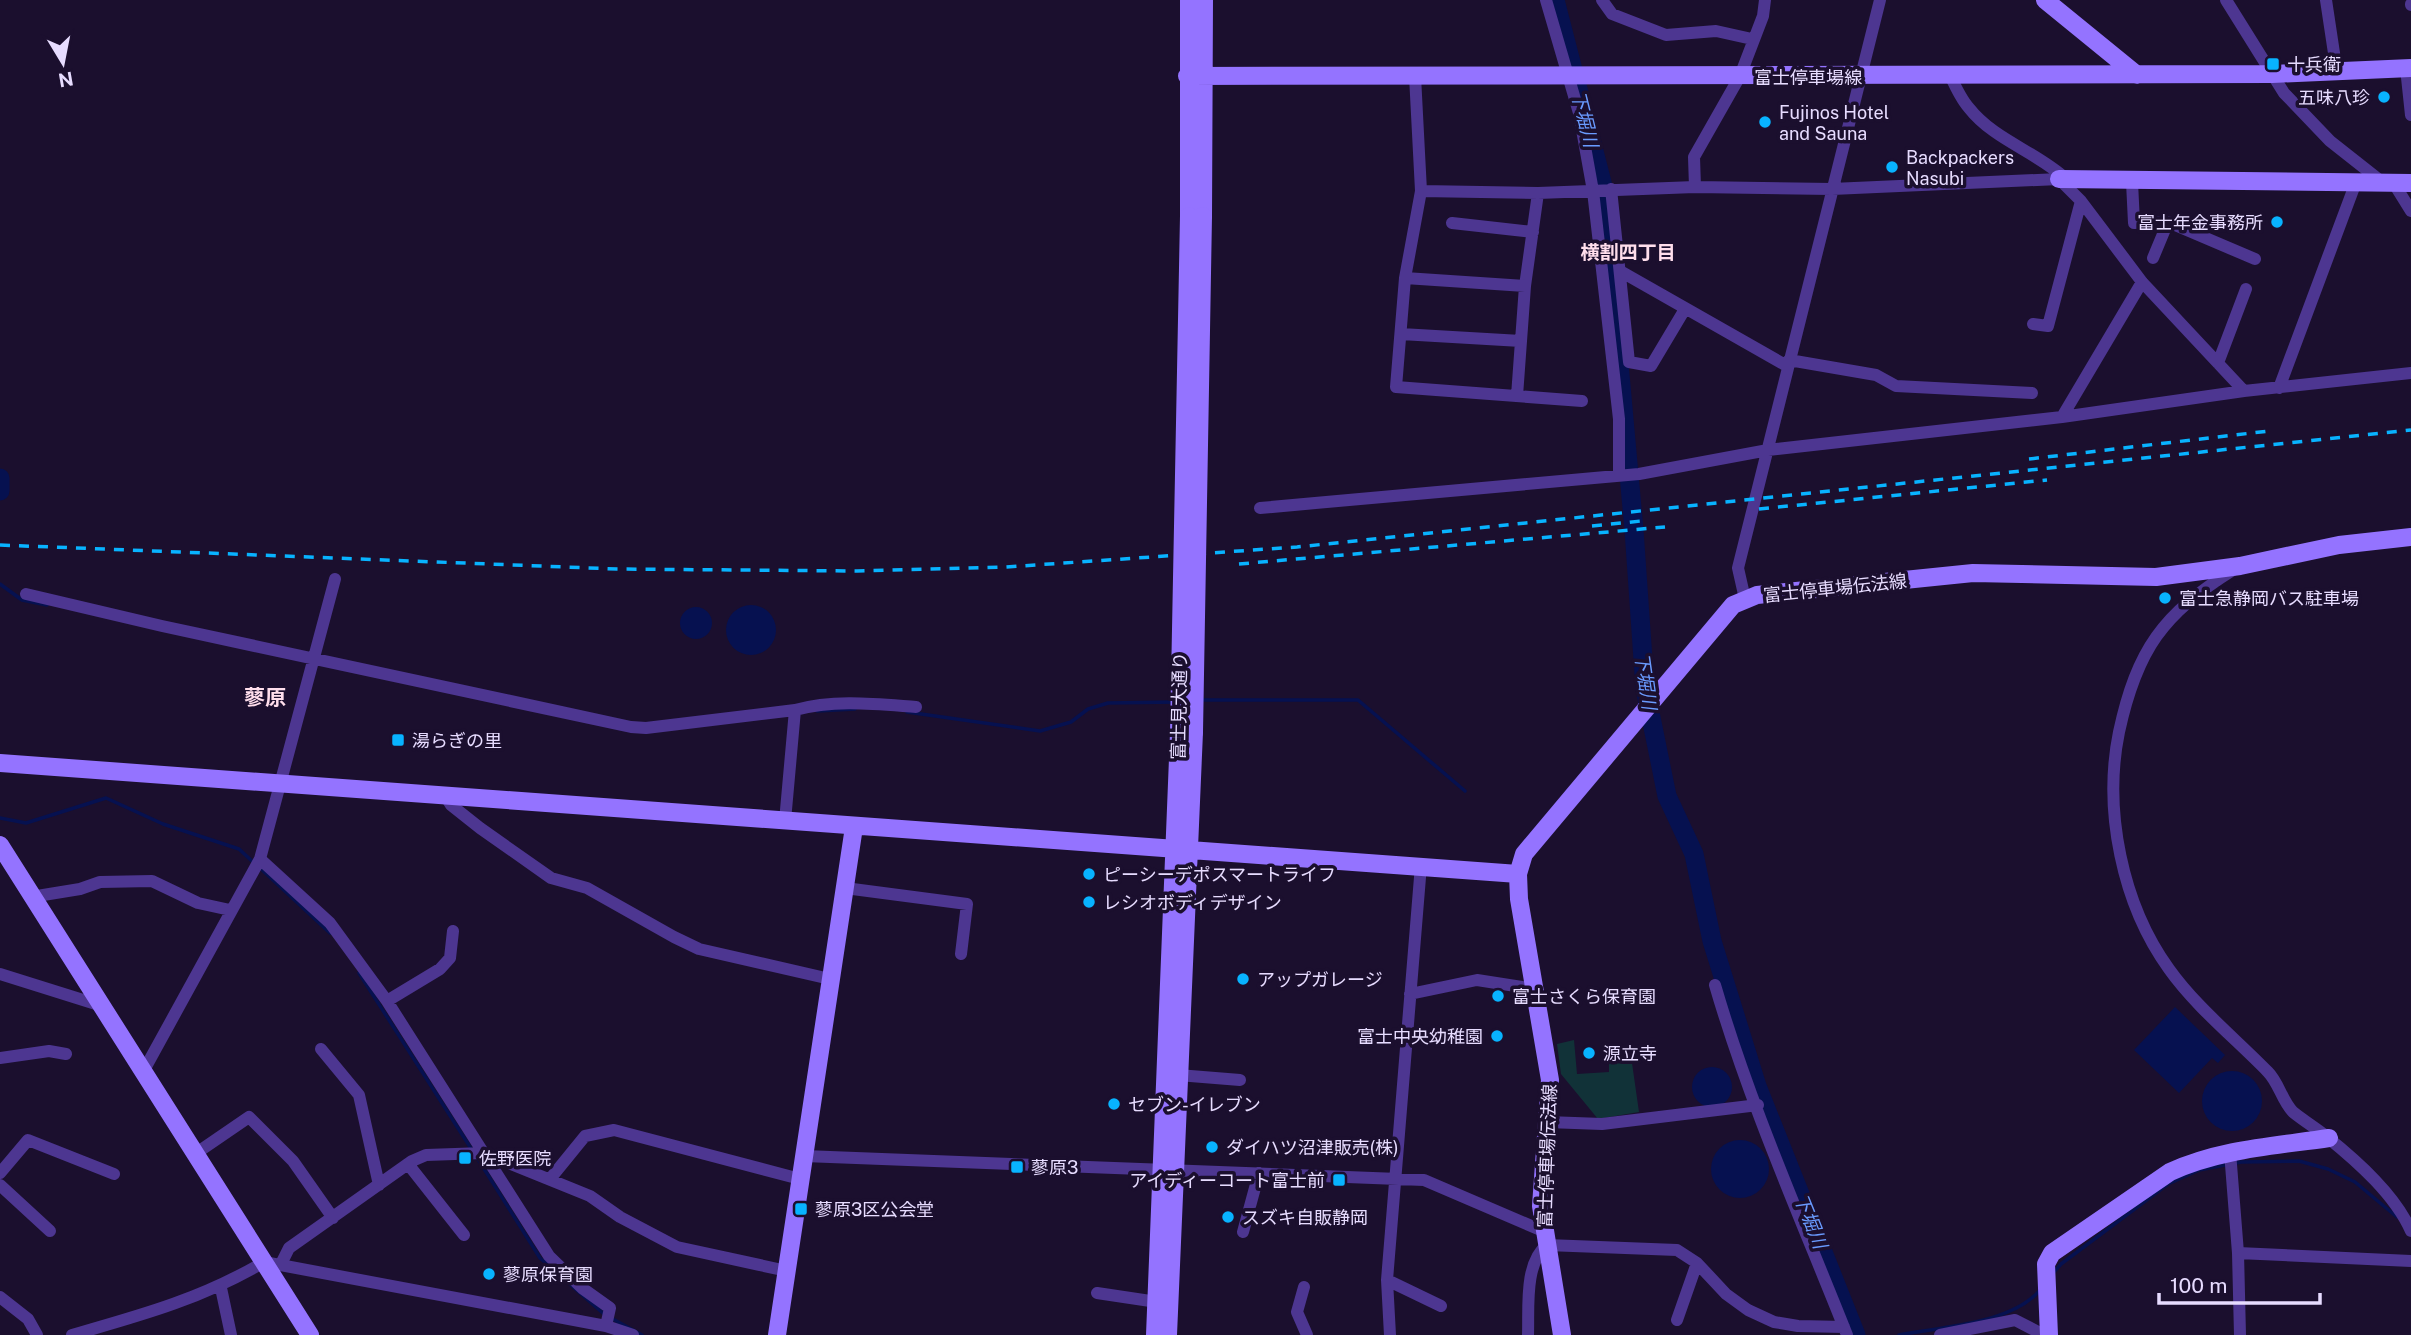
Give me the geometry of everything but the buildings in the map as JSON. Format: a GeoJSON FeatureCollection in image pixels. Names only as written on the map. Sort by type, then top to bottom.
{"type":"FeatureCollection","features":[{"type":"Feature","properties":{"kind":"street"},"geometry":{"type":"LineString","coordinates":[[1189,0],[1196,76]]}},
{"type":"Feature","properties":{"kind":"street"},"geometry":{"type":"LineString","coordinates":[[1196,76],[1203,0]]}},
{"type":"Feature","properties":{"kind":"street"},"geometry":{"type":"LineString","coordinates":[[1546,0],[1579,113],[1594,191],[1617,405],[1620,474]]}},
{"type":"Feature","properties":{"kind":"street"},"geometry":{"type":"LineString","coordinates":[[1602,0],[1612,14],[1666,35],[1716,31],[1752,39]]}},
{"type":"Feature","properties":{"kind":"street"},"geometry":{"type":"LineString","coordinates":[[1695,187],[1694,157],[1740,76],[1763,16],[1765,0]]}},
{"type":"Feature","properties":{"kind":"street"},"geometry":{"type":"LineString","coordinates":[[1745,598],[1738,568],[1880,0]]}},
{"type":"Feature","properties":{"kind":"street"},"geometry":{"type":"LineString","coordinates":[[2045,0],[2137,75]]}},
{"type":"Feature","properties":{"kind":"street"},"geometry":{"type":"LineString","coordinates":[[2226,0],[2284,93],[2330,141],[2396,182],[2411,211]]}},
{"type":"Feature","properties":{"kind":"street"},"geometry":{"type":"LineString","coordinates":[[2326,0],[2337,73]]}},
{"type":"Feature","properties":{"kind":"street"},"geometry":{"type":"LineString","coordinates":[[2408,68],[2411,115]]}},
{"type":"Feature","properties":{"kind":"street","name":"富士停車場線"},"geometry":{"type":"LineString","coordinates":[[1196,76],[1862,77],[2337,73],[2408,68]]}},
{"type":"Feature","properties":{"kind":"street"},"geometry":{"type":"LineString","coordinates":[[1950,75],[1969,109],[1984,123],[2052,166],[2141,282],[2244,391]]}},
{"type":"Feature","properties":{"kind":"street","name":"富士見大通り"},"geometry":{"type":"LineString","coordinates":[[1168,1335],[1168,1170],[1186,733],[1196,216],[1196,76]]}},
{"type":"Feature","properties":{"kind":"street"},"geometry":{"type":"LineString","coordinates":[[1415,76],[1421,191],[1405,278],[1396,387],[1582,401]]}},
{"type":"Feature","properties":{"kind":"street"},"geometry":{"type":"LineString","coordinates":[[1421,191],[1538,193],[1695,187],[1832,189],[2062,179],[2132,182],[2396,182]]}},
{"type":"Feature","properties":{"kind":"street"},"geometry":{"type":"LineString","coordinates":[[2132,182],[2134,223],[2168,222],[2255,259]]}},
{"type":"Feature","properties":{"kind":"street"},"geometry":{"type":"LineString","coordinates":[[2279,388],[2356,182]]}},
{"type":"Feature","properties":{"kind":"street"},"geometry":{"type":"LineString","coordinates":[[1611,189],[1629,362],[1651,366],[1685,309]]}},
{"type":"Feature","properties":{"kind":"street"},"geometry":{"type":"LineString","coordinates":[[1517,396],[1525,286],[1538,193]]}},
{"type":"Feature","properties":{"kind":"street"},"geometry":{"type":"LineString","coordinates":[[2033,324],[2048,326],[2081,201]]}},
{"type":"Feature","properties":{"kind":"street"},"geometry":{"type":"LineString","coordinates":[[2153,258],[2168,222]]}},
{"type":"Feature","properties":{"kind":"street"},"geometry":{"type":"LineString","coordinates":[[1452,223],[1533,232]]}},
{"type":"Feature","properties":{"kind":"street"},"geometry":{"type":"LineString","coordinates":[[1620,271],[1685,309],[1788,363],[1876,375],[1896,386],[2032,393]]}},
{"type":"Feature","properties":{"kind":"street"},"geometry":{"type":"LineString","coordinates":[[1405,278],[1525,286]]}},
{"type":"Feature","properties":{"kind":"street"},"geometry":{"type":"LineString","coordinates":[[2062,417],[2141,282]]}},
{"type":"Feature","properties":{"kind":"street"},"geometry":{"type":"LineString","coordinates":[[2218,363],[2246,289]]}},
{"type":"Feature","properties":{"kind":"street"},"geometry":{"type":"LineString","coordinates":[[1401,334],[1521,341]]}},
{"type":"Feature","properties":{"kind":"street"},"geometry":{"type":"LineString","coordinates":[[1260,508],[1639,474],[1768,450],[2062,417],[2244,391],[2411,373]]}},
{"type":"Feature","properties":{"kind":"street","name":"富士停車場伝法線"},"geometry":{"type":"LineString","coordinates":[[1562,1335],[1541,1206],[1549,1072],[1519,900],[1518,874],[1524,853],[1733,606],[1745,598],[1973,573],[2106,578],[2168,576],[2239,566],[2339,545],[2411,537]]}},
{"type":"Feature","properties":{"kind":"street"},"geometry":{"type":"LineString","coordinates":[[2239,566],[2176,610],[2155,636],[2132,688],[2116,749],[2113,780],[2124,866],[2134,905],[2160,955],[2178,980],[2272,1076],[2291,1110],[2329,1139],[2405,1214],[2411,1231]]}},
{"type":"Feature","properties":{"kind":"street"},"geometry":{"type":"LineString","coordinates":[[143,1072],[258,862],[335,579]]}},
{"type":"Feature","properties":{"kind":"street"},"geometry":{"type":"LineString","coordinates":[[26,594],[631,727],[646,728],[795,710],[813,705],[865,703],[916,707]]}},
{"type":"Feature","properties":{"kind":"street"},"geometry":{"type":"LineString","coordinates":[[785,821],[795,710]]}},
{"type":"Feature","properties":{"kind":"street"},"geometry":{"type":"LineString","coordinates":[[0,763],[1518,874]]}},
{"type":"Feature","properties":{"kind":"street"},"geometry":{"type":"LineString","coordinates":[[446,797],[451,805],[480,828],[551,878],[587,888],[699,949],[830,979]]}},
{"type":"Feature","properties":{"kind":"street"},"geometry":{"type":"LineString","coordinates":[[777,1335],[853,827]]}},
{"type":"Feature","properties":{"kind":"street"},"geometry":{"type":"LineString","coordinates":[[0,845],[195,1154],[272,1263],[310,1335]]}},
{"type":"Feature","properties":{"kind":"street","name":"富士見大通り"},"geometry":{"type":"LineString","coordinates":[[1155,1335],[1178,1075],[1182,848]]}},
{"type":"Feature","properties":{"kind":"street"},"geometry":{"type":"LineString","coordinates":[[258,862],[330,923],[387,1001],[549,1256],[582,1288],[610,1308],[606,1326]]}},
{"type":"Feature","properties":{"kind":"street"},"geometry":{"type":"LineString","coordinates":[[1390,1335],[1387,1280],[1421,865]]}},
{"type":"Feature","properties":{"kind":"street"},"geometry":{"type":"LineString","coordinates":[[31,897],[80,889],[100,882],[152,881],[198,903],[230,910]]}},
{"type":"Feature","properties":{"kind":"street"},"geometry":{"type":"LineString","coordinates":[[845,888],[967,904],[961,954]]}},
{"type":"Feature","properties":{"kind":"street"},"geometry":{"type":"LineString","coordinates":[[387,1001],[440,970],[450,958],[453,931]]}},
{"type":"Feature","properties":{"kind":"street"},"geometry":{"type":"LineString","coordinates":[[0,974],[99,1005]]}},
{"type":"Feature","properties":{"kind":"street"},"geometry":{"type":"LineString","coordinates":[[1410,994],[1477,980],[1535,989]]}},
{"type":"Feature","properties":{"kind":"street"},"geometry":{"type":"LineString","coordinates":[[804,1156],[1424,1181],[1545,1238],[1677,1250],[1697,1264],[1726,1294],[1756,1314],[1798,1326],[1845,1331],[1776,1164],[1758,1105],[1732,1044],[1714,985]]}},
{"type":"Feature","properties":{"kind":"street"},"geometry":{"type":"LineString","coordinates":[[321,1049],[359,1095],[379,1185]]}},
{"type":"Feature","properties":{"kind":"street"},"geometry":{"type":"LineString","coordinates":[[0,1058],[49,1051],[66,1054]]}},
{"type":"Feature","properties":{"kind":"street"},"geometry":{"type":"LineString","coordinates":[[1178,1075],[1240,1080]]}},
{"type":"Feature","properties":{"kind":"street"},"geometry":{"type":"LineString","coordinates":[[1547,1122],[1602,1124],[1758,1105]]}},
{"type":"Feature","properties":{"kind":"street"},"geometry":{"type":"LineString","coordinates":[[195,1154],[249,1117],[293,1161],[333,1218]]}},
{"type":"Feature","properties":{"kind":"street"},"geometry":{"type":"LineString","coordinates":[[550,1180],[585,1136],[614,1130],[800,1180]]}},
{"type":"Feature","properties":{"kind":"street"},"geometry":{"type":"LineString","coordinates":[[1940,1335],[2015,1320],[2046,1335],[2046,1264],[2052,1253],[2170,1172],[2189,1163],[2329,1139]]}},
{"type":"Feature","properties":{"kind":"street"},"geometry":{"type":"LineString","coordinates":[[0,1173],[28,1140],[114,1174]]}},
{"type":"Feature","properties":{"kind":"street"},"geometry":{"type":"LineString","coordinates":[[72,1335],[157,1311],[220,1288],[272,1263],[289,1248],[408,1164],[426,1155],[484,1153],[590,1196],[620,1217],[677,1247],[787,1270]]}},
{"type":"Feature","properties":{"kind":"street"},"geometry":{"type":"LineString","coordinates":[[2230,1155],[2238,1253],[2240,1335]]}},
{"type":"Feature","properties":{"kind":"street"},"geometry":{"type":"LineString","coordinates":[[408,1164],[464,1235]]}},
{"type":"Feature","properties":{"kind":"street"},"geometry":{"type":"LineString","coordinates":[[1243,1232],[1259,1173]]}},
{"type":"Feature","properties":{"kind":"street"},"geometry":{"type":"LineString","coordinates":[[0,1185],[50,1231]]}},
{"type":"Feature","properties":{"kind":"street"},"geometry":{"type":"LineString","coordinates":[[1528,1335],[1532,1272],[1537,1252],[1545,1238]]}},
{"type":"Feature","properties":{"kind":"street"},"geometry":{"type":"LineString","coordinates":[[2238,1253],[2411,1261]]}},
{"type":"Feature","properties":{"kind":"street"},"geometry":{"type":"LineString","coordinates":[[272,1263],[606,1326],[632,1335]]}},
{"type":"Feature","properties":{"kind":"street"},"geometry":{"type":"LineString","coordinates":[[1677,1320],[1697,1264]]}},
{"type":"Feature","properties":{"kind":"street"},"geometry":{"type":"LineString","coordinates":[[1387,1280],[1441,1306]]}},
{"type":"Feature","properties":{"kind":"street"},"geometry":{"type":"LineString","coordinates":[[1304,1287],[1297,1312],[1307,1335]]}},
{"type":"Feature","properties":{"kind":"street"},"geometry":{"type":"LineString","coordinates":[[220,1288],[231,1335]]}},
{"type":"Feature","properties":{"kind":"street"},"geometry":{"type":"LineString","coordinates":[[1097,1293],[1157,1302]]}},
{"type":"Feature","properties":{"kind":"street"},"geometry":{"type":"LineString","coordinates":[[0,1297],[27,1318],[37,1335]]}},
{"type":"Feature","properties":{"kind":"green space"},"geometry":{"type":"Polygon","coordinates":[[[1574,1040],[1577,1074],[1609,1072],[1609,1059],[1631,1056],[1639,1112],[1598,1119],[1561,1074],[1557,1044],[1574,1040]]]}},
{"type":"Feature","properties":{"kind":"shaded area"},"geometry":{"type":"Polygon","coordinates":[[[751,605],[769,612],[776,630],[769,648],[751,655],[733,648],[726,630],[733,612],[751,605]]]}},
{"type":"Feature","properties":{"kind":"shaded area"},"geometry":{"type":"Polygon","coordinates":[[[696,607],[707,612],[712,623],[707,634],[696,639],[685,634],[680,623],[685,612],[696,607]]]}},
{"type":"Feature","properties":{"kind":"shaded area"},"geometry":{"type":"Polygon","coordinates":[[[2175,1007],[2225,1055],[2218,1063],[2212,1058],[2179,1093],[2134,1050],[2175,1007]]]}},
{"type":"Feature","properties":{"kind":"shaded area"},"geometry":{"type":"Polygon","coordinates":[[[1712,1067],[1726,1073],[1732,1087],[1726,1101],[1712,1107],[1698,1101],[1692,1087],[1698,1073],[1712,1067]]]}},
{"type":"Feature","properties":{"kind":"shaded area"},"geometry":{"type":"Polygon","coordinates":[[[2226,1071],[2238,1071],[2257,1084],[2262,1101],[2260,1113],[2249,1126],[2238,1131],[2226,1131],[2207,1118],[2202,1107],[2202,1095],[2215,1076],[2226,1071]]]}},
{"type":"Feature","properties":{"kind":"shaded area"},"geometry":{"type":"Polygon","coordinates":[[[1734,1140],[1746,1140],[1761,1148],[1769,1163],[1769,1175],[1761,1190],[1746,1198],[1734,1198],[1719,1190],[1711,1175],[1711,1163],[1719,1148],[1734,1140]]]}},
{"type":"Feature","properties":{"kind":"waterway","name":"下堀川"},"geometry":{"type":"LineString","coordinates":[[1555,0],[1603,186],[1634,530],[1645,688],[1667,796],[1694,854],[1712,941],[1757,1086],[1856,1335]]}},
{"type":"Feature","properties":{"kind":"waterway"},"geometry":{"type":"LineString","coordinates":[[0,478],[0,491]]}},
{"type":"Feature","properties":{"kind":"waterway"},"geometry":{"type":"LineString","coordinates":[[0,584],[22,600],[47,605]]}},
{"type":"Feature","properties":{"kind":"waterway"},"geometry":{"type":"LineString","coordinates":[[1200,700],[1358,700],[1465,791]]}},
{"type":"Feature","properties":{"kind":"waterway"},"geometry":{"type":"LineString","coordinates":[[907,712],[1040,731],[1071,722],[1088,709],[1108,703],[1175,702]]}},
{"type":"Feature","properties":{"kind":"waterway"},"geometry":{"type":"LineString","coordinates":[[817,711],[855,709]]}},
{"type":"Feature","properties":{"kind":"waterway"},"geometry":{"type":"LineString","coordinates":[[0,818],[26,823],[106,798],[163,824],[239,849],[253,862]]}},
{"type":"Feature","properties":{"kind":"waterway"},"geometry":{"type":"LineString","coordinates":[[259,867],[330,933]]}},
{"type":"Feature","properties":{"kind":"waterway"},"geometry":{"type":"LineString","coordinates":[[359,973],[472,1150]]}},
{"type":"Feature","properties":{"kind":"waterway"},"geometry":{"type":"LineString","coordinates":[[476,1156],[540,1258],[604,1314]]}},
{"type":"Feature","properties":{"kind":"waterway"},"geometry":{"type":"LineString","coordinates":[[2053,1273],[2061,1264],[2168,1184],[2199,1170],[2241,1162],[2299,1161],[2328,1169],[2355,1182],[2397,1217]]}},
{"type":"Feature","properties":{"kind":"waterway"},"geometry":{"type":"LineString","coordinates":[[1899,1335],[1994,1317],[2028,1301],[2040,1290]]}},
{"type":"Feature","properties":{"kind":"waterway"},"geometry":{"type":"LineString","coordinates":[[611,1318],[642,1335]]}},
{"type":"Feature","properties":{"kind":"railway"},"geometry":{"type":"LineString","coordinates":[[0,545],[617,569],[857,571],[1006,567],[1297,547],[2411,430]]}},
{"type":"Feature","properties":{"kind":"railway"},"geometry":{"type":"LineString","coordinates":[[2029,459],[2269,431]]}},
{"type":"Feature","properties":{"kind":"railway"},"geometry":{"type":"LineString","coordinates":[[1759,509],[2047,480]]}},
{"type":"Feature","properties":{"kind":"railway"},"geometry":{"type":"LineString","coordinates":[[1592,526],[1641,521]]}},
{"type":"Feature","properties":{"kind":"railway"},"geometry":{"type":"LineString","coordinates":[[1239,564],[1665,527]]}},
{"type":"Feature","properties":{"kind":"place","name":"十兵衛"},"geometry":{"type":"Point","coordinates":[2273,64]}},
{"type":"Feature","properties":{"kind":"place","name":"五味八珍"},"geometry":{"type":"Point","coordinates":[2384,97]}},
{"type":"Feature","properties":{"kind":"place","name":"Fujinos Hotel and Sauna"},"geometry":{"type":"Point","coordinates":[1765,122]}},
{"type":"Feature","properties":{"kind":"place","name":"Backpackers Nasubi"},"geometry":{"type":"Point","coordinates":[1892,167]}},
{"type":"Feature","properties":{"kind":"place","name":"富士年金事務所"},"geometry":{"type":"Point","coordinates":[2277,222]}},
{"type":"Feature","properties":{"kind":"place","name":"富士急静岡バス駐車場"},"geometry":{"type":"Point","coordinates":[2165,598]}},
{"type":"Feature","properties":{"kind":"place","name":"湯らぎの里"},"geometry":{"type":"Point","coordinates":[398,740]}},
{"type":"Feature","properties":{"kind":"place","name":"ピーシーデポスマートライフ"},"geometry":{"type":"Point","coordinates":[1089,874]}},
{"type":"Feature","properties":{"kind":"place","name":"レシオボディデザイン"},"geometry":{"type":"Point","coordinates":[1089,902]}},
{"type":"Feature","properties":{"kind":"place","name":"アップガレージ"},"geometry":{"type":"Point","coordinates":[1243,979]}},
{"type":"Feature","properties":{"kind":"place","name":"富士さくら保育園"},"geometry":{"type":"Point","coordinates":[1498,996]}},
{"type":"Feature","properties":{"kind":"place","name":"富士中央幼稚園"},"geometry":{"type":"Point","coordinates":[1497,1036]}},
{"type":"Feature","properties":{"kind":"place","name":"源立寺"},"geometry":{"type":"Point","coordinates":[1589,1053]}},
{"type":"Feature","properties":{"kind":"place","name":"セブン-イレブン"},"geometry":{"type":"Point","coordinates":[1114,1104]}},
{"type":"Feature","properties":{"kind":"place","name":"ダイハツ沼津販売(株)"},"geometry":{"type":"Point","coordinates":[1212,1147]}},
{"type":"Feature","properties":{"kind":"place","name":"佐野医院"},"geometry":{"type":"Point","coordinates":[465,1158]}},
{"type":"Feature","properties":{"kind":"place","name":"蓼原3"},"geometry":{"type":"Point","coordinates":[1017,1167]}},
{"type":"Feature","properties":{"kind":"place","name":"アイディーコート富士前"},"geometry":{"type":"Point","coordinates":[1339,1180]}},
{"type":"Feature","properties":{"kind":"place","name":"蓼原3区公会堂"},"geometry":{"type":"Point","coordinates":[801,1209]}},
{"type":"Feature","properties":{"kind":"place","name":"スズキ自販静岡"},"geometry":{"type":"Point","coordinates":[1228,1217]}},
{"type":"Feature","properties":{"kind":"place","name":"蓼原保育園"},"geometry":{"type":"Point","coordinates":[489,1274]}},
{"type":"Feature","properties":{"kind":"district","name":"横割四丁目"},"geometry":{"type":"Point","coordinates":[1628,252]}},
{"type":"Feature","properties":{"kind":"district","name":"蓼原"},"geometry":{"type":"Point","coordinates":[265,697]}}]}
